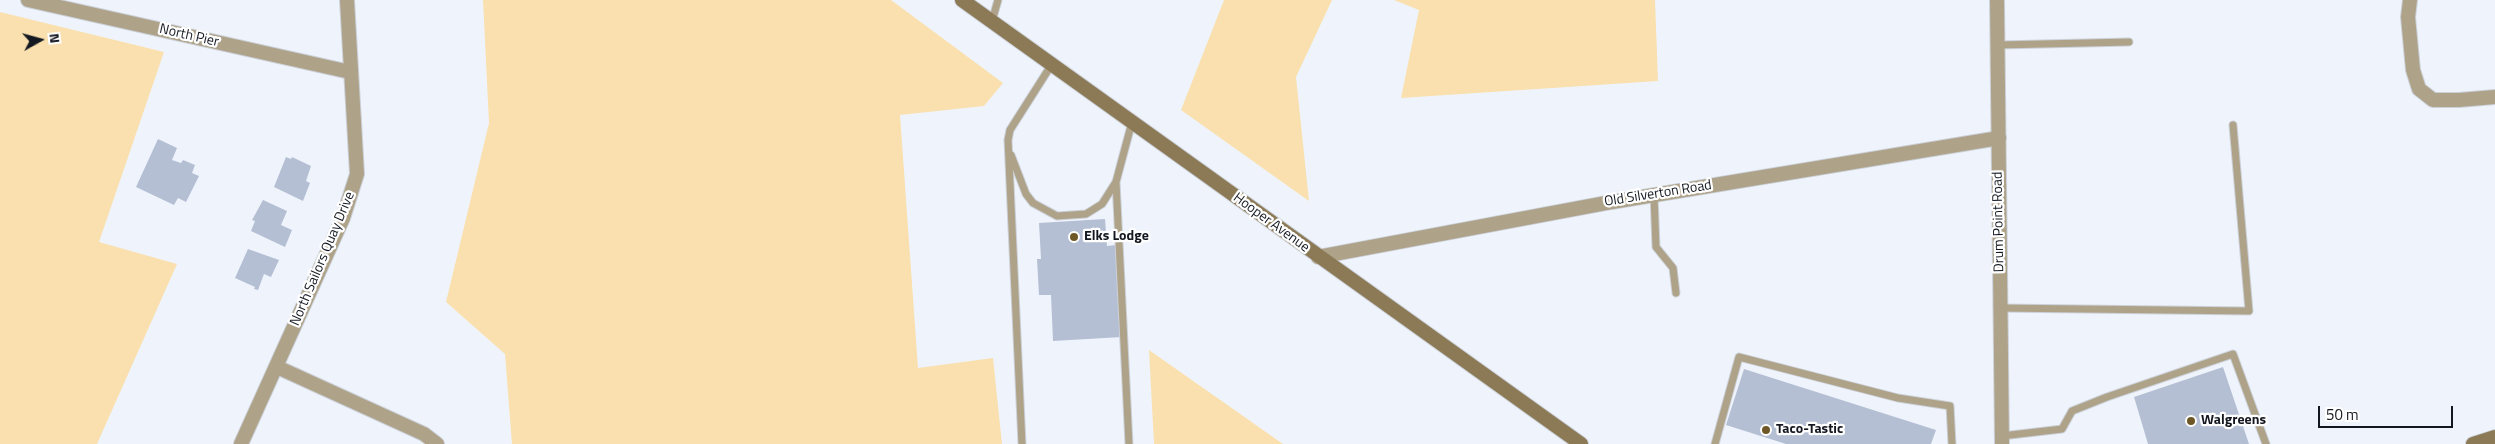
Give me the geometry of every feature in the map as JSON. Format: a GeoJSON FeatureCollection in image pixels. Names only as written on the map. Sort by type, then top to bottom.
{"type":"FeatureCollection","features":[{"type":"Feature","properties":{"kind":"main road","name":"Hooper Avenue"},"geometry":{"type":"LineString","coordinates":[[962,0],[1581,444]]}},
{"type":"Feature","properties":{"kind":"main road"},"geometry":{"type":"LineString","coordinates":[[2473,444],[2495,436]]}},
{"type":"Feature","properties":{"kind":"street","name":"North Pier"},"geometry":{"type":"LineString","coordinates":[[28,0],[350,72]]}},
{"type":"Feature","properties":{"kind":"street","name":"North Sailors Quay Drive"},"geometry":{"type":"LineString","coordinates":[[241,444],[343,218],[357,174],[347,0]]}},
{"type":"Feature","properties":{"kind":"street","name":"Drum Point Road"},"geometry":{"type":"LineString","coordinates":[[1998,0],[2002,440]]}},
{"type":"Feature","properties":{"kind":"street"},"geometry":{"type":"LineString","coordinates":[[2410,0],[2408,17],[2413,70],[2419,89],[2433,100],[2495,97]]}},
{"type":"Feature","properties":{"kind":"street","name":"Old Silverton Road"},"geometry":{"type":"LineString","coordinates":[[1318,256],[1654,195],[1999,138]]}},
{"type":"Feature","properties":{"kind":"street"},"geometry":{"type":"LineString","coordinates":[[277,367],[424,434],[437,444]]}},
{"type":"Feature","properties":{"kind":"lane"},"geometry":{"type":"LineString","coordinates":[[992,21],[998,0]]}},
{"type":"Feature","properties":{"kind":"lane"},"geometry":{"type":"LineString","coordinates":[[1998,45],[2129,42]]}},
{"type":"Feature","properties":{"kind":"lane"},"geometry":{"type":"LineString","coordinates":[[1022,444],[1008,140],[1010,130],[1052,64]]}},
{"type":"Feature","properties":{"kind":"lane"},"geometry":{"type":"LineString","coordinates":[[1008,140],[1015,170],[1026,194],[1038,206],[1057,216],[1086,214],[1102,204],[1116,182],[1132,122]]}},
{"type":"Feature","properties":{"kind":"lane"},"geometry":{"type":"LineString","coordinates":[[2000,308],[2249,311],[2233,125]]}},
{"type":"Feature","properties":{"kind":"lane"},"geometry":{"type":"LineString","coordinates":[[1116,182],[1129,444]]}},
{"type":"Feature","properties":{"kind":"lane"},"geometry":{"type":"LineString","coordinates":[[1654,195],[1656,247],[1672,268],[1676,293]]}},
{"type":"Feature","properties":{"kind":"lane"},"geometry":{"type":"LineString","coordinates":[[2002,440],[2062,428],[2072,411],[2107,397],[2233,354],[2266,444]]}},
{"type":"Feature","properties":{"kind":"lane"},"geometry":{"type":"LineString","coordinates":[[1715,444],[1739,357],[1898,398],[1950,406],[1952,444]]}},
{"type":"Feature","properties":{"kind":"shaded area"},"geometry":{"type":"Polygon","coordinates":[[[483,0],[891,0],[1003,83],[984,106],[900,115],[918,368],[993,358],[1002,444],[512,444],[505,354],[446,302],[489,123],[483,0]]]}},
{"type":"Feature","properties":{"kind":"shaded area"},"geometry":{"type":"Polygon","coordinates":[[[1224,0],[1332,0],[1296,77],[1309,201],[1181,110],[1224,0]]]}},
{"type":"Feature","properties":{"kind":"shaded area"},"geometry":{"type":"Polygon","coordinates":[[[1394,0],[1655,0],[1658,81],[1401,98],[1419,10],[1394,0]]]}},
{"type":"Feature","properties":{"kind":"shaded area"},"geometry":{"type":"Polygon","coordinates":[[[0,12],[164,52],[99,242],[177,264],[97,444],[0,444],[0,12]]]}},
{"type":"Feature","properties":{"kind":"shaded area"},"geometry":{"type":"Polygon","coordinates":[[[1149,350],[1283,444],[1154,444],[1149,350]]]}},
{"type":"Feature","properties":{"kind":"building"},"geometry":{"type":"Polygon","coordinates":[[[158,139],[177,148],[172,160],[181,163],[183,160],[195,165],[192,173],[199,176],[186,202],[178,198],[174,205],[136,187],[158,139]]]}},
{"type":"Feature","properties":{"kind":"building"},"geometry":{"type":"Polygon","coordinates":[[[286,157],[291,159],[292,157],[311,166],[306,181],[310,183],[303,201],[274,187],[286,157]]]}},
{"type":"Feature","properties":{"kind":"building"},"geometry":{"type":"Polygon","coordinates":[[[263,200],[287,211],[281,225],[292,230],[285,247],[251,231],[255,221],[252,220],[263,200]]]}},
{"type":"Feature","properties":{"kind":"building"},"geometry":{"type":"Polygon","coordinates":[[[1105,219],[1107,246],[1116,245],[1122,337],[1053,341],[1051,295],[1039,295],[1037,259],[1041,259],[1039,223],[1105,219]]]}},
{"type":"Feature","properties":{"kind":"building"},"geometry":{"type":"Polygon","coordinates":[[[248,249],[279,260],[271,277],[264,274],[258,290],[235,278],[248,249]]]}},
{"type":"Feature","properties":{"kind":"building","name":"Walgreens"},"geometry":{"type":"Polygon","coordinates":[[[2223,367],[2249,444],[2148,444],[2134,397],[2223,367]]]}},
{"type":"Feature","properties":{"kind":"building"},"geometry":{"type":"Polygon","coordinates":[[[1744,369],[1936,430],[1931,444],[1786,444],[1726,425],[1744,369]]]}},
{"type":"Feature","properties":{"kind":"place","name":"Elks Lodge"},"geometry":{"type":"Point","coordinates":[1074,237]}},
{"type":"Feature","properties":{"kind":"place","name":"Walgreens"},"geometry":{"type":"Point","coordinates":[2191,421]}},
{"type":"Feature","properties":{"kind":"place","name":"Taco-Tastic"},"geometry":{"type":"Point","coordinates":[1766,430]}}]}
